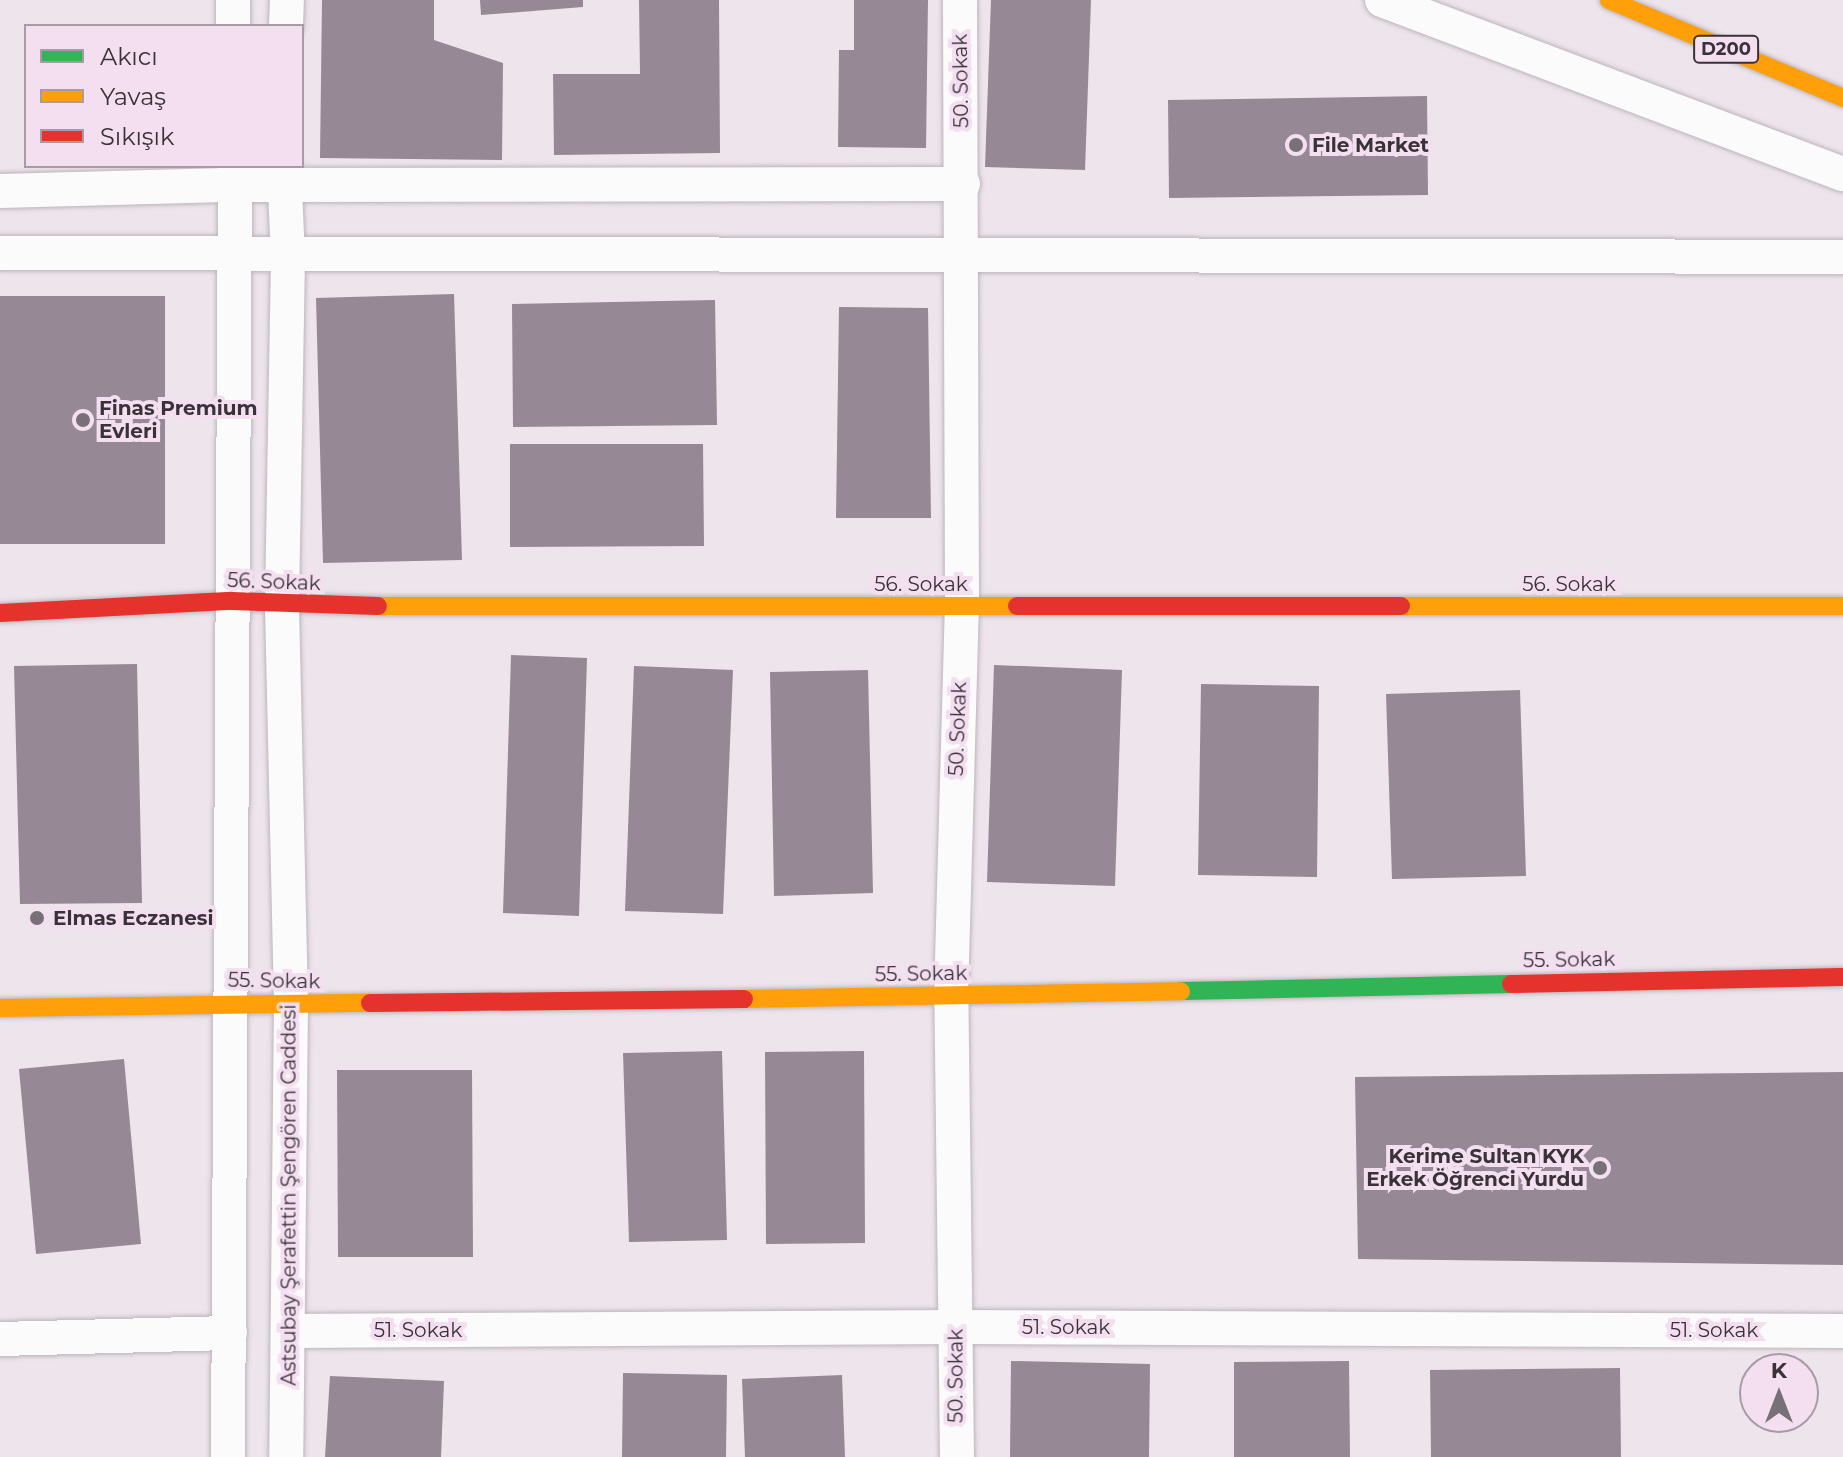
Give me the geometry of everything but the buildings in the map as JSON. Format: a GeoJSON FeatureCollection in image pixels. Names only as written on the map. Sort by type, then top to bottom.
{"type":"FeatureCollection","features":[{"type":"Feature","properties":{"kind":"main road","name":"D200"},"geometry":{"type":"LineString","coordinates":[[1609,0],[1843,98]]}},
{"type":"Feature","properties":{"kind":"main road","name":"56. Sokak"},"geometry":{"type":"LineString","coordinates":[[0,613],[232,601],[282,606],[1843,606]]}},
{"type":"Feature","properties":{"kind":"main road","name":"55. Sokak"},"geometry":{"type":"LineString","coordinates":[[0,1008],[231,1001],[291,1004],[951,996],[1843,977]]}},
{"type":"Feature","properties":{"kind":"street"},"geometry":{"type":"LineString","coordinates":[[233,0],[233,24]]}},
{"type":"Feature","properties":{"kind":"street"},"geometry":{"type":"LineString","coordinates":[[286,24],[287,0]]}},
{"type":"Feature","properties":{"kind":"street","name":"50. Sokak"},"geometry":{"type":"LineString","coordinates":[[957,1457],[951,996],[962,606],[960,0]]}},
{"type":"Feature","properties":{"kind":"street"},"geometry":{"type":"LineString","coordinates":[[1382,0],[1843,174]]}},
{"type":"Feature","properties":{"kind":"street"},"geometry":{"type":"LineString","coordinates":[[0,191],[235,175],[963,184]]}},
{"type":"Feature","properties":{"kind":"street"},"geometry":{"type":"LineString","coordinates":[[228,1457],[235,175]]}},
{"type":"Feature","properties":{"kind":"street","name":"Astsubay Şerafettin Şengören Caddesi"},"geometry":{"type":"LineString","coordinates":[[284,176],[288,258],[282,606],[291,1004],[286,1457]]}},
{"type":"Feature","properties":{"kind":"street"},"geometry":{"type":"LineString","coordinates":[[0,253],[234,251],[288,258],[1843,257]]}},
{"type":"Feature","properties":{"kind":"street","name":"51. Sokak"},"geometry":{"type":"LineString","coordinates":[[289,1331],[956,1327],[1843,1331]]}},
{"type":"Feature","properties":{"kind":"street"},"geometry":{"type":"LineString","coordinates":[[0,1339],[230,1333]]}},
{"type":"Feature","properties":{"kind":"traffic: fast"},"geometry":{"type":"LineString","coordinates":[[1181,991],[1511,984]]}},
{"type":"Feature","properties":{"kind":"traffic: slow"},"geometry":{"type":"LineString","coordinates":[[1609,0],[1843,98]]}},
{"type":"Feature","properties":{"kind":"traffic: slow"},"geometry":{"type":"LineString","coordinates":[[378,606],[1017,606]]}},
{"type":"Feature","properties":{"kind":"traffic: slow"},"geometry":{"type":"LineString","coordinates":[[1401,606],[1843,606]]}},
{"type":"Feature","properties":{"kind":"traffic: slow"},"geometry":{"type":"LineString","coordinates":[[744,999],[1181,991]]}},
{"type":"Feature","properties":{"kind":"traffic: slow"},"geometry":{"type":"LineString","coordinates":[[0,1008],[370,1003]]}},
{"type":"Feature","properties":{"kind":"traffic: jam"},"geometry":{"type":"LineString","coordinates":[[0,613],[232,601],[378,606]]}},
{"type":"Feature","properties":{"kind":"traffic: jam"},"geometry":{"type":"LineString","coordinates":[[1017,606],[1401,606]]}},
{"type":"Feature","properties":{"kind":"traffic: jam"},"geometry":{"type":"LineString","coordinates":[[1511,984],[1843,977]]}},
{"type":"Feature","properties":{"kind":"traffic: jam"},"geometry":{"type":"LineString","coordinates":[[370,1003],[744,999]]}},
{"type":"Feature","properties":{"kind":"place","name":"File Market"},"geometry":{"type":"Point","coordinates":[1296,145]}},
{"type":"Feature","properties":{"kind":"place","name":"Finas Premium Evleri"},"geometry":{"type":"Point","coordinates":[83,420]}},
{"type":"Feature","properties":{"kind":"place","name":"Elmas Eczanesi"},"geometry":{"type":"Point","coordinates":[37,918]}},
{"type":"Feature","properties":{"kind":"place","name":"Kerime Sultan KYK Erkek Öğrenci Yurdu"},"geometry":{"type":"Point","coordinates":[1600,1168]}}]}
